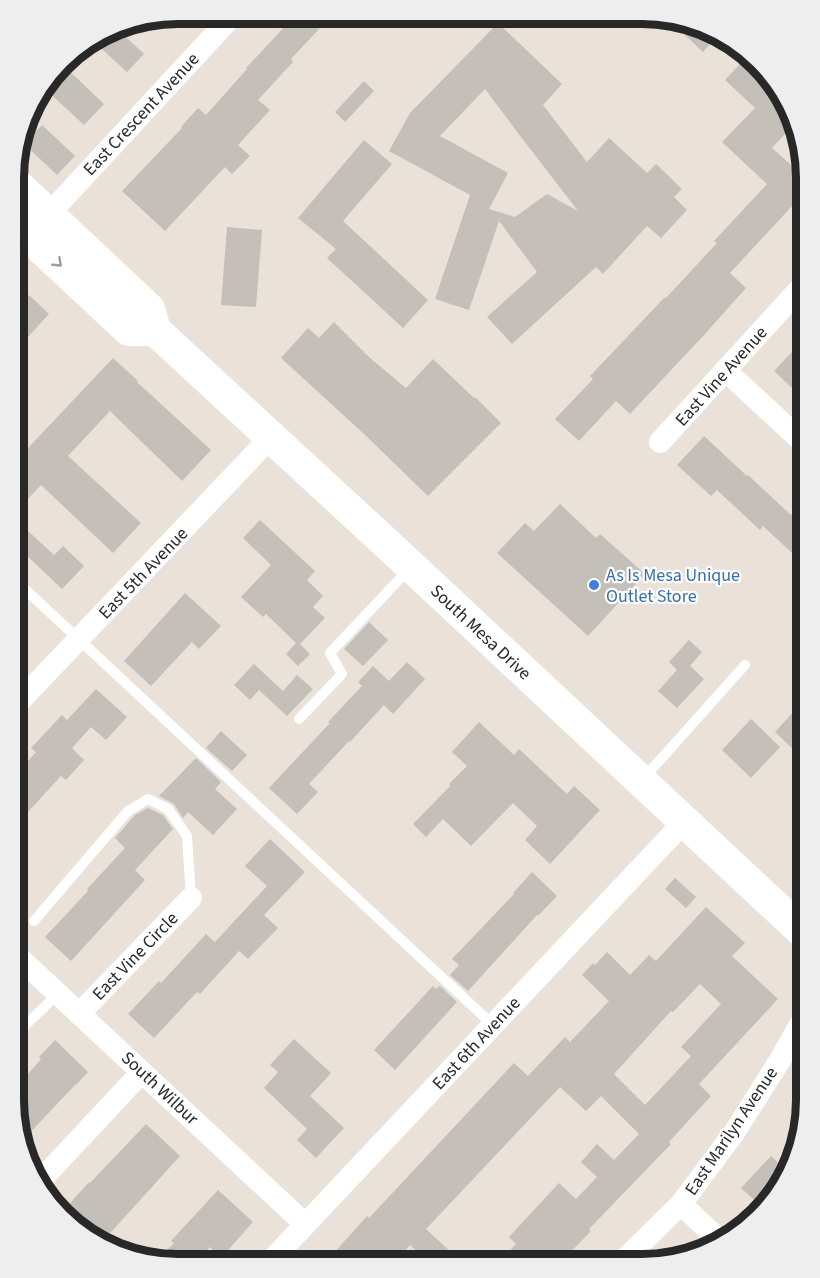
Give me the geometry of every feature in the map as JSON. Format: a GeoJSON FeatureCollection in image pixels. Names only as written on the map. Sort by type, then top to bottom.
{"type":"FeatureCollection","features":[{"type":"Feature","properties":{"kind":"main road","name":"South Mesa Drive"},"geometry":{"type":"LineString","coordinates":[[24,192],[149,309],[155,330],[796,926]]}},
{"type":"Feature","properties":{"kind":"main road"},"geometry":{"type":"LineString","coordinates":[[24,232],[129,330],[155,330]]}},
{"type":"Feature","properties":{"kind":"street","name":"East Crescent Avenue"},"geometry":{"type":"LineString","coordinates":[[48,215],[225,24]]}},
{"type":"Feature","properties":{"kind":"street","name":"East Vine Avenue"},"geometry":{"type":"LineString","coordinates":[[660,442],[796,293]]}},
{"type":"Feature","properties":{"kind":"street"},"geometry":{"type":"LineString","coordinates":[[726,371],[796,432]]}},
{"type":"Feature","properties":{"kind":"street","name":"East 5th Avenue"},"geometry":{"type":"LineString","coordinates":[[24,697],[271,437]]}},
{"type":"Feature","properties":{"kind":"street","name":"East 6th Avenue"},"geometry":{"type":"LineString","coordinates":[[277,1254],[684,822]]}},
{"type":"Feature","properties":{"kind":"street","name":"East Vine Circle"},"geometry":{"type":"LineString","coordinates":[[79,1014],[191,898]]}},
{"type":"Feature","properties":{"kind":"street","name":"South Wilbur"},"geometry":{"type":"LineString","coordinates":[[24,962],[306,1224]]}},
{"type":"Feature","properties":{"kind":"street","name":"East Marilyn Avenue"},"geometry":{"type":"LineString","coordinates":[[630,1254],[681,1204],[734,1133],[796,1032]]}},
{"type":"Feature","properties":{"kind":"street"},"geometry":{"type":"LineString","coordinates":[[45,1176],[142,1072]]}},
{"type":"Feature","properties":{"kind":"street"},"geometry":{"type":"LineString","coordinates":[[681,1204],[714,1235]]}},
{"type":"Feature","properties":{"kind":"lane"},"geometry":{"type":"LineString","coordinates":[[299,719],[342,674],[330,652],[412,567]]}},
{"type":"Feature","properties":{"kind":"lane"},"geometry":{"type":"LineString","coordinates":[[24,588],[493,1024]]}},
{"type":"Feature","properties":{"kind":"lane"},"geometry":{"type":"LineString","coordinates":[[641,782],[745,666]]}},
{"type":"Feature","properties":{"kind":"lane"},"geometry":{"type":"LineString","coordinates":[[34,921],[128,811],[148,799],[168,809],[187,836],[191,898]]}},
{"type":"Feature","properties":{"kind":"lane"},"geometry":{"type":"LineString","coordinates":[[24,1026],[58,994]]}},
{"type":"Feature","properties":{"kind":"building"},"geometry":{"type":"Polygon","coordinates":[[[287,24],[324,24],[291,59],[293,62],[258,100],[270,110],[238,145],[250,156],[232,174],[225,167],[165,231],[122,191],[198,108],[206,115],[287,24]]]}},
{"type":"Feature","properties":{"kind":"building"},"geometry":{"type":"Polygon","coordinates":[[[499,24],[562,84],[543,105],[587,162],[609,138],[647,173],[656,164],[682,189],[674,197],[687,210],[661,238],[647,226],[603,274],[596,267],[512,344],[487,317],[537,272],[499,221],[469,310],[435,299],[470,195],[389,151],[410,113],[499,24]],[[485,89],[440,136],[508,173],[489,209],[515,217],[547,194],[578,211],[485,89]]]}},
{"type":"Feature","properties":{"kind":"building"},"geometry":{"type":"Polygon","coordinates":[[[678,28],[712,42],[703,52],[678,28]]]}},
{"type":"Feature","properties":{"kind":"building"},"geometry":{"type":"Polygon","coordinates":[[[123,35],[144,54],[127,72],[99,46],[123,35]]]}},
{"type":"Feature","properties":{"kind":"building"},"geometry":{"type":"Polygon","coordinates":[[[742,61],[764,84],[775,101],[788,130],[772,148],[796,169],[796,202],[730,273],[746,288],[704,335],[630,414],[616,401],[579,441],[555,419],[593,379],[590,376],[717,243],[714,241],[767,184],[722,142],[755,108],[725,80],[742,61]]]}},
{"type":"Feature","properties":{"kind":"building"},"geometry":{"type":"Polygon","coordinates":[[[68,70],[104,104],[84,125],[50,93],[68,70]]]}},
{"type":"Feature","properties":{"kind":"building"},"geometry":{"type":"Polygon","coordinates":[[[364,81],[374,91],[345,122],[335,112],[364,81]]]}},
{"type":"Feature","properties":{"kind":"building"},"geometry":{"type":"Polygon","coordinates":[[[42,125],[75,156],[57,175],[27,147],[30,138],[42,125]]]}},
{"type":"Feature","properties":{"kind":"building"},"geometry":{"type":"Polygon","coordinates":[[[364,140],[392,164],[343,221],[428,300],[403,328],[327,258],[336,249],[298,218],[364,140]]]}},
{"type":"Feature","properties":{"kind":"building"},"geometry":{"type":"Polygon","coordinates":[[[227,227],[262,230],[256,307],[221,305],[227,227]]]}},
{"type":"Feature","properties":{"kind":"building"},"geometry":{"type":"Polygon","coordinates":[[[29,295],[49,314],[24,341],[24,301],[29,295]]]}},
{"type":"Feature","properties":{"kind":"building"},"geometry":{"type":"Polygon","coordinates":[[[334,322],[370,358],[406,388],[433,359],[501,423],[428,496],[281,358],[308,328],[319,338],[334,322]]]}},
{"type":"Feature","properties":{"kind":"building"},"geometry":{"type":"Polygon","coordinates":[[[796,348],[796,392],[774,371],[796,348]]]}},
{"type":"Feature","properties":{"kind":"building"},"geometry":{"type":"Polygon","coordinates":[[[113,358],[211,450],[182,481],[110,411],[68,456],[141,523],[113,553],[41,485],[24,503],[24,452],[113,358]]]}},
{"type":"Feature","properties":{"kind":"building"},"geometry":{"type":"Polygon","coordinates":[[[704,436],[791,515],[796,509],[796,557],[763,526],[760,530],[717,490],[711,496],[677,465],[704,436]]]}},
{"type":"Feature","properties":{"kind":"building"},"geometry":{"type":"Polygon","coordinates":[[[560,504],[596,538],[600,534],[645,574],[588,636],[497,553],[525,523],[534,531],[560,504]]]}},
{"type":"Feature","properties":{"kind":"building"},"geometry":{"type":"Polygon","coordinates":[[[260,520],[315,571],[307,580],[323,596],[313,607],[325,618],[300,644],[310,654],[298,666],[286,654],[296,643],[266,614],[263,617],[241,597],[271,565],[243,538],[260,520]]]}},
{"type":"Feature","properties":{"kind":"building"},"geometry":{"type":"Polygon","coordinates":[[[24,527],[54,555],[63,546],[84,566],[62,589],[24,553],[24,527]]]}},
{"type":"Feature","properties":{"kind":"building"},"geometry":{"type":"Polygon","coordinates":[[[185,593],[221,626],[199,649],[192,642],[151,686],[124,661],[185,593]]]}},
{"type":"Feature","properties":{"kind":"building"},"geometry":{"type":"Polygon","coordinates":[[[369,622],[388,640],[363,666],[344,649],[369,622]]]}},
{"type":"Feature","properties":{"kind":"building"},"geometry":{"type":"Polygon","coordinates":[[[689,640],[702,652],[690,666],[704,679],[677,708],[658,691],[677,670],[669,662],[689,640]]]}},
{"type":"Feature","properties":{"kind":"building"},"geometry":{"type":"Polygon","coordinates":[[[407,662],[425,679],[393,714],[384,705],[349,741],[309,784],[318,792],[297,814],[269,788],[362,686],[358,682],[373,666],[389,681],[407,662]]]}},
{"type":"Feature","properties":{"kind":"building"},"geometry":{"type":"Polygon","coordinates":[[[254,664],[283,691],[297,675],[313,689],[287,716],[259,690],[250,700],[234,685],[254,664]]]}},
{"type":"Feature","properties":{"kind":"building"},"geometry":{"type":"Polygon","coordinates":[[[96,689],[127,717],[106,740],[91,727],[72,748],[84,760],[66,780],[61,776],[26,814],[24,812],[24,765],[36,752],[31,748],[62,715],[67,720],[96,689]]]}},
{"type":"Feature","properties":{"kind":"building"},"geometry":{"type":"Polygon","coordinates":[[[796,709],[796,746],[793,749],[775,732],[796,709]]]}},
{"type":"Feature","properties":{"kind":"building"},"geometry":{"type":"Polygon","coordinates":[[[751,719],[780,747],[751,778],[722,750],[751,719]]]}},
{"type":"Feature","properties":{"kind":"building"},"geometry":{"type":"Polygon","coordinates":[[[479,722],[514,755],[519,749],[567,794],[574,786],[600,810],[550,864],[525,840],[537,826],[513,803],[471,846],[443,819],[426,837],[413,824],[467,766],[452,752],[479,722]]]}},
{"type":"Feature","properties":{"kind":"building"},"geometry":{"type":"Polygon","coordinates":[[[221,731],[247,755],[232,771],[206,748],[221,731]]]}},
{"type":"Feature","properties":{"kind":"building"},"geometry":{"type":"Polygon","coordinates":[[[196,758],[221,782],[215,789],[237,809],[213,835],[188,812],[183,818],[174,804],[159,796],[196,758]]]}},
{"type":"Feature","properties":{"kind":"building"},"geometry":{"type":"Polygon","coordinates":[[[148,808],[163,815],[173,829],[135,870],[145,880],[71,961],[45,937],[125,848],[115,838],[135,815],[148,808]]]}},
{"type":"Feature","properties":{"kind":"building"},"geometry":{"type":"Polygon","coordinates":[[[270,839],[305,872],[264,915],[278,928],[248,959],[239,951],[200,994],[197,992],[154,1038],[128,1014],[159,981],[161,983],[206,934],[215,942],[267,886],[245,866],[270,839]]]}},
{"type":"Feature","properties":{"kind":"building"},"geometry":{"type":"Polygon","coordinates":[[[532,872],[557,896],[468,991],[450,975],[459,965],[452,959],[532,872]]]}},
{"type":"Feature","properties":{"kind":"building"},"geometry":{"type":"Polygon","coordinates":[[[675,878],[696,897],[686,908],[665,889],[675,878]]]}},
{"type":"Feature","properties":{"kind":"building"},"geometry":{"type":"Polygon","coordinates":[[[706,907],[745,943],[732,956],[778,999],[699,1084],[711,1096],[669,1142],[671,1144],[589,1229],[591,1231],[569,1254],[506,1254],[516,1244],[509,1237],[559,1183],[576,1199],[597,1177],[581,1162],[597,1144],[614,1160],[639,1134],[601,1096],[586,1111],[560,1087],[426,1229],[453,1254],[420,1254],[410,1245],[402,1254],[333,1254],[514,1063],[528,1076],[565,1037],[570,1042],[609,1001],[582,975],[593,963],[595,965],[607,952],[630,975],[649,955],[656,961],[706,907]],[[700,984],[673,1012],[671,1011],[614,1074],[645,1105],[691,1056],[681,1047],[721,1004],[700,984]]]}},
{"type":"Feature","properties":{"kind":"building"},"geometry":{"type":"Polygon","coordinates":[[[433,986],[436,989],[440,986],[457,1002],[395,1070],[374,1050],[433,986]]]}},
{"type":"Feature","properties":{"kind":"building"},"geometry":{"type":"Polygon","coordinates":[[[294,1039],[331,1073],[310,1096],[344,1128],[316,1158],[297,1140],[307,1129],[264,1088],[278,1072],[270,1065],[294,1039]]]}},
{"type":"Feature","properties":{"kind":"building"},"geometry":{"type":"Polygon","coordinates":[[[55,1040],[88,1072],[28,1135],[24,1110],[24,1079],[41,1059],[39,1057],[55,1040]]]}},
{"type":"Feature","properties":{"kind":"building"},"geometry":{"type":"Polygon","coordinates":[[[146,1124],[180,1156],[107,1236],[84,1222],[67,1207],[146,1124]]]}},
{"type":"Feature","properties":{"kind":"building"},"geometry":{"type":"Polygon","coordinates":[[[771,1156],[781,1165],[757,1202],[741,1188],[771,1156]]]}},
{"type":"Feature","properties":{"kind":"building"},"geometry":{"type":"Polygon","coordinates":[[[218,1190],[253,1222],[225,1254],[217,1254],[210,1247],[204,1254],[164,1253],[174,1243],[171,1241],[218,1190]]]}},
{"type":"Feature","properties":{"kind":"place","name":"As Is Mesa Unique Outlet Store"},"geometry":{"type":"Point","coordinates":[594,585]}}]}
